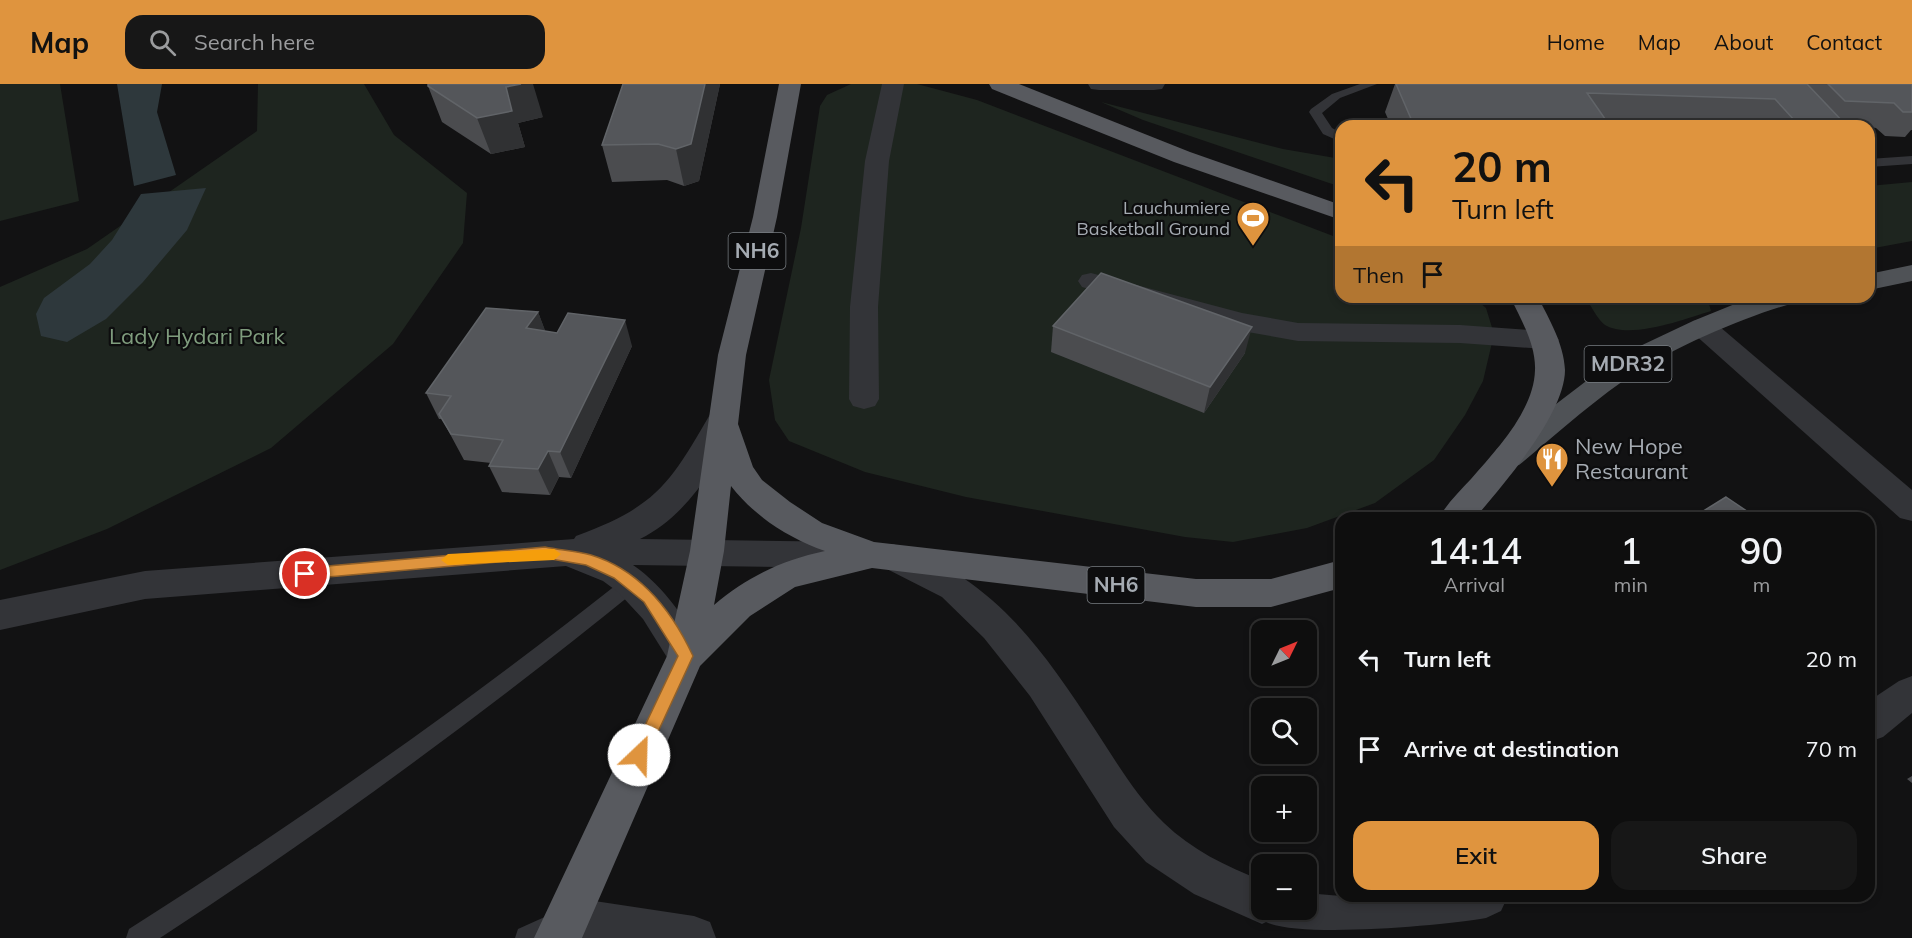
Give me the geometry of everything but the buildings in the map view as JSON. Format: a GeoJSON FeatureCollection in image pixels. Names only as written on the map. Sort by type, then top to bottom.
{"type":"FeatureCollection","features":[{"type":"Feature","properties":{"kind":"highway","name":"NH6"},"geometry":{"type":"LineString","coordinates":[[562,928],[686,656],[707,551],[732,355],[765,217],[790,84]]}},
{"type":"Feature","properties":{"kind":"highway"},"geometry":{"type":"LineString","coordinates":[[1000,84],[1182,157],[1335,211]]}},
{"type":"Feature","properties":{"kind":"highway"},"geometry":{"type":"LineString","coordinates":[[1460,512],[1492,477],[1544,399],[1550,372],[1545,340],[1527,303]]}},
{"type":"Feature","properties":{"kind":"highway","name":"NH6"},"geometry":{"type":"LineString","coordinates":[[723,419],[738,471],[751,488],[778,511],[810,532],[881,556],[1196,594],[1271,593],[1335,576]]}},
{"type":"Feature","properties":{"kind":"highway","name":"NH6"},"geometry":{"type":"LineString","coordinates":[[686,656],[725,616],[770,585],[798,572],[881,556]]}},
{"type":"Feature","properties":{"kind":"main road"},"geometry":{"type":"LineString","coordinates":[[1875,281],[1912,273]]}},
{"type":"Feature","properties":{"kind":"main road","name":"MDR32"},"geometry":{"type":"LineString","coordinates":[[1504,460],[1599,384],[1629,363],[1758,303]]}},
{"type":"Feature","properties":{"kind":"street"},"geometry":{"type":"LineString","coordinates":[[864,399],[864,307],[878,161],[893,84]]}},
{"type":"Feature","properties":{"kind":"street"},"geometry":{"type":"LineString","coordinates":[[1100,84],[1154,84]]}},
{"type":"Feature","properties":{"kind":"street"},"geometry":{"type":"LineString","coordinates":[[1090,281],[1242,322],[1298,332],[1460,334],[1545,340]]}},
{"type":"Feature","properties":{"kind":"street"},"geometry":{"type":"LineString","coordinates":[[1703,327],[1912,509]]}},
{"type":"Feature","properties":{"kind":"street"},"geometry":{"type":"LineString","coordinates":[[545,553],[578,548],[623,532],[645,520],[685,483],[702,460],[723,419]]}},
{"type":"Feature","properties":{"kind":"street"},"geometry":{"type":"LineString","coordinates":[[0,615],[145,585],[545,553],[707,551],[767,555],[881,556],[940,579],[961,593],[993,625],[1052,696],[1118,800],[1160,848],[1218,886],[1251,898]]}},
{"type":"Feature","properties":{"kind":"street"},"geometry":{"type":"LineString","coordinates":[[545,553],[589,560],[632,583],[649,597],[686,656]]}},
{"type":"Feature","properties":{"kind":"street"},"geometry":{"type":"LineString","coordinates":[[1875,719],[1887,708],[1912,693]]}},
{"type":"Feature","properties":{"kind":"street"},"geometry":{"type":"LineString","coordinates":[[1317,916],[1383,914],[1452,902]]}},
{"type":"Feature","properties":{"kind":"street"},"geometry":{"type":"LineString","coordinates":[[562,928],[694,938]]}},
{"type":"Feature","properties":{"kind":"lane"},"geometry":{"type":"LineString","coordinates":[[1335,135],[1327,131],[1315,112],[1336,96],[1371,84]]}},
{"type":"Feature","properties":{"kind":"lane"},"geometry":{"type":"LineString","coordinates":[[1875,162],[1912,160]]}},
{"type":"Feature","properties":{"kind":"lane"},"geometry":{"type":"LineString","coordinates":[[138,938],[239,874],[408,757],[534,663],[632,583]]}},
{"type":"Feature","properties":{"kind":"lane"},"geometry":{"type":"LineString","coordinates":[[527,938],[562,928]]}},
{"type":"Feature","properties":{"kind":"green space"},"geometry":{"type":"Polygon","coordinates":[[[0,84],[60,84],[79,201],[0,221],[0,84]]]}},
{"type":"Feature","properties":{"kind":"green space","name":"Lady Hydari Park"},"geometry":{"type":"Polygon","coordinates":[[[258,84],[364,84],[394,135],[467,193],[463,243],[393,344],[271,448],[107,529],[0,570],[0,287],[87,249],[257,131],[258,84]]]}},
{"type":"Feature","properties":{"kind":"green space"},"geometry":{"type":"Polygon","coordinates":[[[851,84],[917,84],[977,100],[1335,237],[1335,303],[1480,303],[1486,308],[1494,334],[1483,381],[1465,415],[1434,460],[1375,503],[1351,512],[1335,512],[1335,518],[1307,528],[1233,542],[1185,537],[966,497],[865,472],[789,441],[775,420],[769,380],[801,228],[820,106],[827,95],[851,84]]]}},
{"type":"Feature","properties":{"kind":"green space"},"geometry":{"type":"Polygon","coordinates":[[[1101,102],[1283,149],[1335,158],[1335,185],[1143,120],[1101,102]]]}},
{"type":"Feature","properties":{"kind":"green space"},"geometry":{"type":"Polygon","coordinates":[[[1912,182],[1912,241],[1875,248],[1875,185],[1912,182]]]}},
{"type":"Feature","properties":{"kind":"green space"},"geometry":{"type":"Polygon","coordinates":[[[1589,303],[1707,303],[1711,311],[1658,327],[1628,330],[1605,325],[1589,303]]]}},
{"type":"Feature","properties":{"kind":"shaded area"},"geometry":{"type":"Polygon","coordinates":[[[117,84],[162,84],[157,112],[176,175],[134,186],[117,84]]]}},
{"type":"Feature","properties":{"kind":"shaded area"},"geometry":{"type":"Polygon","coordinates":[[[206,188],[187,230],[143,282],[106,319],[67,342],[41,336],[36,314],[44,298],[90,264],[112,240],[141,194],[206,188]]]}},
{"type":"Feature","properties":{"kind":"slow traffic"},"geometry":{"type":"LineString","coordinates":[[448,560],[554,554]]}},
{"type":"Feature","properties":{"kind":"place","name":"Lauchumiere Basketball Ground"},"geometry":{"type":"Point","coordinates":[1253,247]}},
{"type":"Feature","properties":{"kind":"place","name":"New Hope Restaurant"},"geometry":{"type":"Point","coordinates":[1552,488]}},
{"type":"Feature","properties":{"kind":"route"},"geometry":{"type":"LineString","coordinates":[[305,574],[444,560],[545,553],[589,560],[619,574],[649,597],[686,656],[639,755]]}}]}
